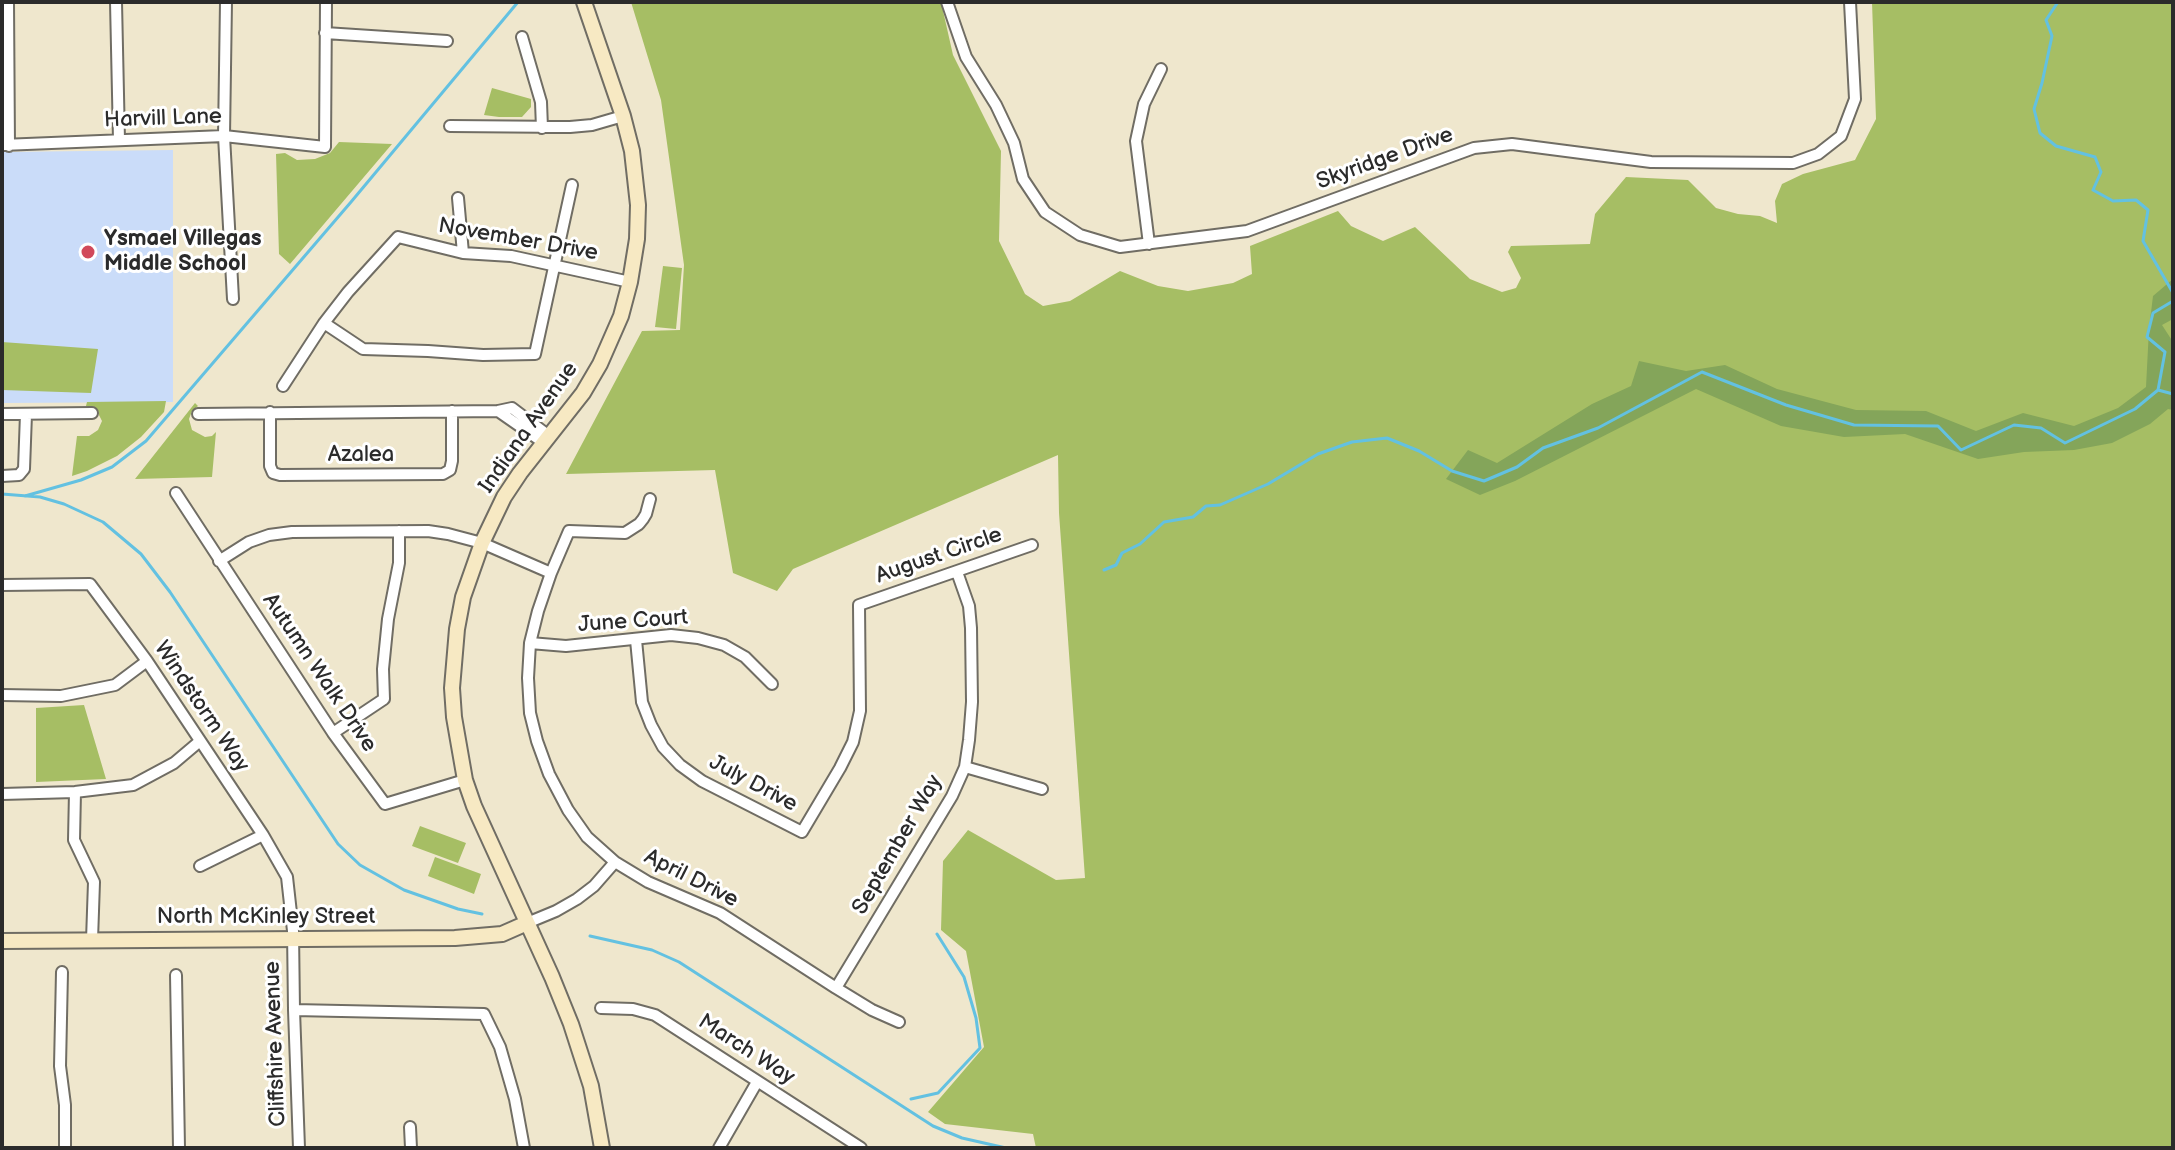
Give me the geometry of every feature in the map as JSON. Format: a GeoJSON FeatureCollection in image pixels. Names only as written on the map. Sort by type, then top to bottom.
{"type":"FeatureCollection","features":[{"type":"Feature","properties":{"kind":"street"},"geometry":{"type":"LineString","coordinates":[[5,146],[8,2]]}},
{"type":"Feature","properties":{"kind":"street"},"geometry":{"type":"LineString","coordinates":[[116,2],[119,140]]}},
{"type":"Feature","properties":{"kind":"street"},"geometry":{"type":"LineString","coordinates":[[226,2],[224,136],[233,299]]}},
{"type":"Feature","properties":{"kind":"street"},"geometry":{"type":"LineString","coordinates":[[326,2],[325,33],[447,41]]}},
{"type":"Feature","properties":{"kind":"street","name":"Indiana Avenue"},"geometry":{"type":"LineString","coordinates":[[584,2],[632,151],[638,205],[637,239],[630,282],[621,316],[600,364],[583,393],[504,497],[482,543],[463,597],[453,660],[454,717],[465,780],[552,977],[582,1055],[602,1148]]}},
{"type":"Feature","properties":{"kind":"street","name":"Skyridge Drive"},"geometry":{"type":"LineString","coordinates":[[947,2],[966,57],[996,105],[1014,143],[1023,179],[1045,212],[1080,235],[1120,247],[1247,231],[1474,148],[1512,144],[1651,162],[1793,163],[1818,154],[1841,136],[1855,99],[1850,2]]}},
{"type":"Feature","properties":{"kind":"street","name":"Harvill Lane"},"geometry":{"type":"LineString","coordinates":[[5,146],[224,136],[325,147],[325,33]]}},
{"type":"Feature","properties":{"kind":"street"},"geometry":{"type":"LineString","coordinates":[[522,37],[541,102],[542,128]]}},
{"type":"Feature","properties":{"kind":"street"},"geometry":{"type":"LineString","coordinates":[[1149,244],[1136,141],[1144,104],[1161,69]]}},
{"type":"Feature","properties":{"kind":"street"},"geometry":{"type":"LineString","coordinates":[[450,126],[542,128],[592,125],[623,116]]}},
{"type":"Feature","properties":{"kind":"street"},"geometry":{"type":"LineString","coordinates":[[283,386],[324,323],[363,349],[483,355],[535,354],[572,185]]}},
{"type":"Feature","properties":{"kind":"street"},"geometry":{"type":"LineString","coordinates":[[458,198],[463,253]]}},
{"type":"Feature","properties":{"kind":"street","name":"November Drive"},"geometry":{"type":"LineString","coordinates":[[324,323],[398,237],[463,253],[511,256],[630,282]]}},
{"type":"Feature","properties":{"kind":"street","name":"Azalea"},"geometry":{"type":"LineString","coordinates":[[270,412],[271,470],[276,474],[295,475],[447,473],[452,461],[452,411]]}},
{"type":"Feature","properties":{"kind":"street","name":"Azalea"},"geometry":{"type":"LineString","coordinates":[[198,414],[498,411],[520,421],[547,440]]}},
{"type":"Feature","properties":{"kind":"street"},"geometry":{"type":"LineString","coordinates":[[2,414],[92,413]]}},
{"type":"Feature","properties":{"kind":"street"},"geometry":{"type":"LineString","coordinates":[[2,476],[19,475],[24,469],[26,414]]}},
{"type":"Feature","properties":{"kind":"street","name":"Autumn Walk Drive"},"geometry":{"type":"LineString","coordinates":[[176,493],[333,733],[385,804],[465,780]]}},
{"type":"Feature","properties":{"kind":"street","name":"April Drive"},"geometry":{"type":"LineString","coordinates":[[650,499],[643,519],[625,533],[569,531],[551,573],[530,643],[528,678],[530,713],[549,774],[587,837],[615,862],[648,882],[720,913],[872,1010],[899,1022]]}},
{"type":"Feature","properties":{"kind":"street"},"geometry":{"type":"LineString","coordinates":[[333,733],[384,699],[385,644],[399,563],[399,531]]}},
{"type":"Feature","properties":{"kind":"street"},"geometry":{"type":"LineString","coordinates":[[219,561],[249,542],[269,535],[292,532],[428,531],[482,543],[551,573]]}},
{"type":"Feature","properties":{"kind":"street","name":"August Circle"},"geometry":{"type":"LineString","coordinates":[[859,605],[1032,545]]}},
{"type":"Feature","properties":{"kind":"street","name":"September Way"},"geometry":{"type":"LineString","coordinates":[[836,988],[952,796],[965,767],[972,702],[971,628],[969,606],[957,572]]}},
{"type":"Feature","properties":{"kind":"street","name":"Windstorm Way"},"geometry":{"type":"LineString","coordinates":[[2,585],[90,584],[147,661],[263,835],[287,877],[293,939]]}},
{"type":"Feature","properties":{"kind":"street","name":"July Drive"},"geometry":{"type":"LineString","coordinates":[[636,640],[642,702],[663,747],[702,781],[802,832],[853,742],[860,711],[859,605]]}},
{"type":"Feature","properties":{"kind":"street","name":"June Court"},"geometry":{"type":"LineString","coordinates":[[530,643],[566,646],[671,635],[698,638],[724,645],[745,657],[772,684]]}},
{"type":"Feature","properties":{"kind":"street"},"geometry":{"type":"LineString","coordinates":[[2,695],[61,696],[115,685],[147,661]]}},
{"type":"Feature","properties":{"kind":"street"},"geometry":{"type":"LineString","coordinates":[[2,794],[75,792],[133,785],[174,763],[200,741]]}},
{"type":"Feature","properties":{"kind":"street"},"geometry":{"type":"LineString","coordinates":[[965,767],[1042,789]]}},
{"type":"Feature","properties":{"kind":"street"},"geometry":{"type":"LineString","coordinates":[[75,792],[74,840],[94,882],[92,940]]}},
{"type":"Feature","properties":{"kind":"street"},"geometry":{"type":"LineString","coordinates":[[200,866],[263,835]]}},
{"type":"Feature","properties":{"kind":"street"},"geometry":{"type":"LineString","coordinates":[[527,923],[577,899],[594,886],[615,862]]}},
{"type":"Feature","properties":{"kind":"street","name":"North McKinley Street"},"geometry":{"type":"LineString","coordinates":[[2,941],[455,938],[502,934],[527,923]]}},
{"type":"Feature","properties":{"kind":"street","name":"Cliffshire Avenue"},"geometry":{"type":"LineString","coordinates":[[293,939],[299,1148]]}},
{"type":"Feature","properties":{"kind":"street"},"geometry":{"type":"LineString","coordinates":[[62,972],[60,1066],[65,1105],[65,1148]]}},
{"type":"Feature","properties":{"kind":"street"},"geometry":{"type":"LineString","coordinates":[[176,975],[179,1148]]}},
{"type":"Feature","properties":{"kind":"street","name":"March Way"},"geometry":{"type":"LineString","coordinates":[[601,1008],[633,1009],[655,1015],[853,1146]]}},
{"type":"Feature","properties":{"kind":"street"},"geometry":{"type":"LineString","coordinates":[[294,1010],[484,1014],[500,1047],[515,1099],[524,1148]]}},
{"type":"Feature","properties":{"kind":"street"},"geometry":{"type":"LineString","coordinates":[[719,1148],[757,1082]]}},
{"type":"Feature","properties":{"kind":"street"},"geometry":{"type":"LineString","coordinates":[[410,1127],[411,1148]]}},
{"type":"Feature","properties":{"kind":"shaded area","name":"Ysmael Villegas Middle School"},"geometry":{"type":"Polygon","coordinates":[[[173,150],[173,402],[2,403],[2,152],[173,150]]]}},
{"type":"Feature","properties":{"kind":"green space"},"geometry":{"type":"Polygon","coordinates":[[[631,2],[941,2],[953,55],[1001,151],[999,241],[1025,294],[1043,306],[1070,301],[1120,271],[1158,286],[1188,291],[1233,283],[1252,274],[1250,246],[1338,211],[1351,226],[1383,241],[1415,227],[1470,279],[1502,292],[1516,288],[1521,278],[1508,252],[1511,246],[1590,244],[1595,214],[1626,177],[1688,180],[1716,208],[1760,216],[1777,223],[1775,201],[1782,184],[1803,174],[1855,160],[1876,119],[1872,2],[2173,2],[2173,1148],[1036,1148],[1033,1134],[945,1124],[928,1112],[984,1047],[966,951],[941,930],[943,861],[968,830],[1056,880],[1085,878],[1059,513],[1058,455],[793,569],[777,591],[733,573],[715,470],[566,474],[642,331],[680,330],[684,265],[661,100],[631,2]]]}},
{"type":"Feature","properties":{"kind":"green space"},"geometry":{"type":"Polygon","coordinates":[[[492,88],[531,99],[531,107],[522,117],[484,115],[492,88]]]}},
{"type":"Feature","properties":{"kind":"green space"},"geometry":{"type":"Polygon","coordinates":[[[339,142],[392,144],[290,264],[279,254],[276,154],[285,153],[297,160],[315,159],[330,153],[339,142]]]}},
{"type":"Feature","properties":{"kind":"green space"},"geometry":{"type":"Polygon","coordinates":[[[663,266],[682,268],[676,329],[655,327],[663,266]]]}},
{"type":"Feature","properties":{"kind":"green space"},"geometry":{"type":"Polygon","coordinates":[[[2173,279],[2173,319],[2162,325],[2173,342],[2173,410],[2168,409],[2150,424],[2112,443],[2074,450],[2024,452],[1978,459],[1905,434],[1844,437],[1781,426],[1696,389],[1515,481],[1480,495],[1446,479],[1468,450],[1497,463],[1592,404],[1631,386],[1639,361],[1686,371],[1725,365],[1777,389],[1856,410],[1926,411],[1976,431],[2023,413],[2074,426],[2118,408],[2146,387],[2153,296],[2173,279]]]}},
{"type":"Feature","properties":{"kind":"green space"},"geometry":{"type":"Polygon","coordinates":[[[2,342],[98,349],[91,393],[2,390],[2,342]]]}},
{"type":"Feature","properties":{"kind":"green space"},"geometry":{"type":"Polygon","coordinates":[[[166,401],[164,412],[141,437],[117,456],[72,476],[77,436],[89,436],[98,430],[102,421],[97,411],[86,406],[87,402],[166,401]]]}},
{"type":"Feature","properties":{"kind":"green space"},"geometry":{"type":"Polygon","coordinates":[[[195,403],[198,406],[189,419],[192,430],[205,437],[216,432],[212,477],[135,479],[195,403]]]}},
{"type":"Feature","properties":{"kind":"green space"},"geometry":{"type":"Polygon","coordinates":[[[84,705],[106,779],[36,782],[36,708],[84,705]]]}},
{"type":"Feature","properties":{"kind":"green space"},"geometry":{"type":"Polygon","coordinates":[[[420,826],[466,843],[458,863],[412,846],[420,826]]]}},
{"type":"Feature","properties":{"kind":"green space"},"geometry":{"type":"Polygon","coordinates":[[[435,857],[481,874],[474,894],[428,876],[435,857]]]}},
{"type":"Feature","properties":{"kind":"waterway"},"geometry":{"type":"LineString","coordinates":[[25,496],[81,480],[112,467],[146,441],[518,2]]}},
{"type":"Feature","properties":{"kind":"waterway"},"geometry":{"type":"LineString","coordinates":[[2058,2],[2046,20],[2052,36],[2034,109],[2040,133],[2056,146],[2095,157],[2101,172],[2093,190],[2113,201],[2136,200],[2148,210],[2143,241],[2173,293]]}},
{"type":"Feature","properties":{"kind":"waterway"},"geometry":{"type":"LineString","coordinates":[[1104,570],[1116,565],[1122,553],[1140,544],[1164,522],[1193,517],[1206,506],[1220,505],[1268,484],[1318,454],[1352,442],[1387,438],[1419,451],[1452,471],[1484,481],[1517,467],[1543,448],[1598,428],[1702,372],[1786,405],[1854,425],[1938,426],[1961,450],[2014,425],[2041,428],[2065,443],[2135,409],[2158,390],[2165,352],[2147,337],[2153,313],[2173,301]]}},
{"type":"Feature","properties":{"kind":"waterway"},"geometry":{"type":"LineString","coordinates":[[2158,390],[2173,394]]}},
{"type":"Feature","properties":{"kind":"waterway"},"geometry":{"type":"LineString","coordinates":[[2,494],[40,497],[64,504],[103,522],[141,554],[170,592],[338,844],[360,865],[404,890],[482,914]]}},
{"type":"Feature","properties":{"kind":"waterway"},"geometry":{"type":"LineString","coordinates":[[911,1099],[938,1093],[980,1048],[976,1018],[964,977],[937,934]]}},
{"type":"Feature","properties":{"kind":"waterway"},"geometry":{"type":"LineString","coordinates":[[590,936],[652,950],[679,962],[933,1126],[962,1138],[1006,1148]]}},
{"type":"Feature","properties":{"kind":"place","name":"Ysmael Villegas Middle School"},"geometry":{"type":"Point","coordinates":[88,252]}}]}
